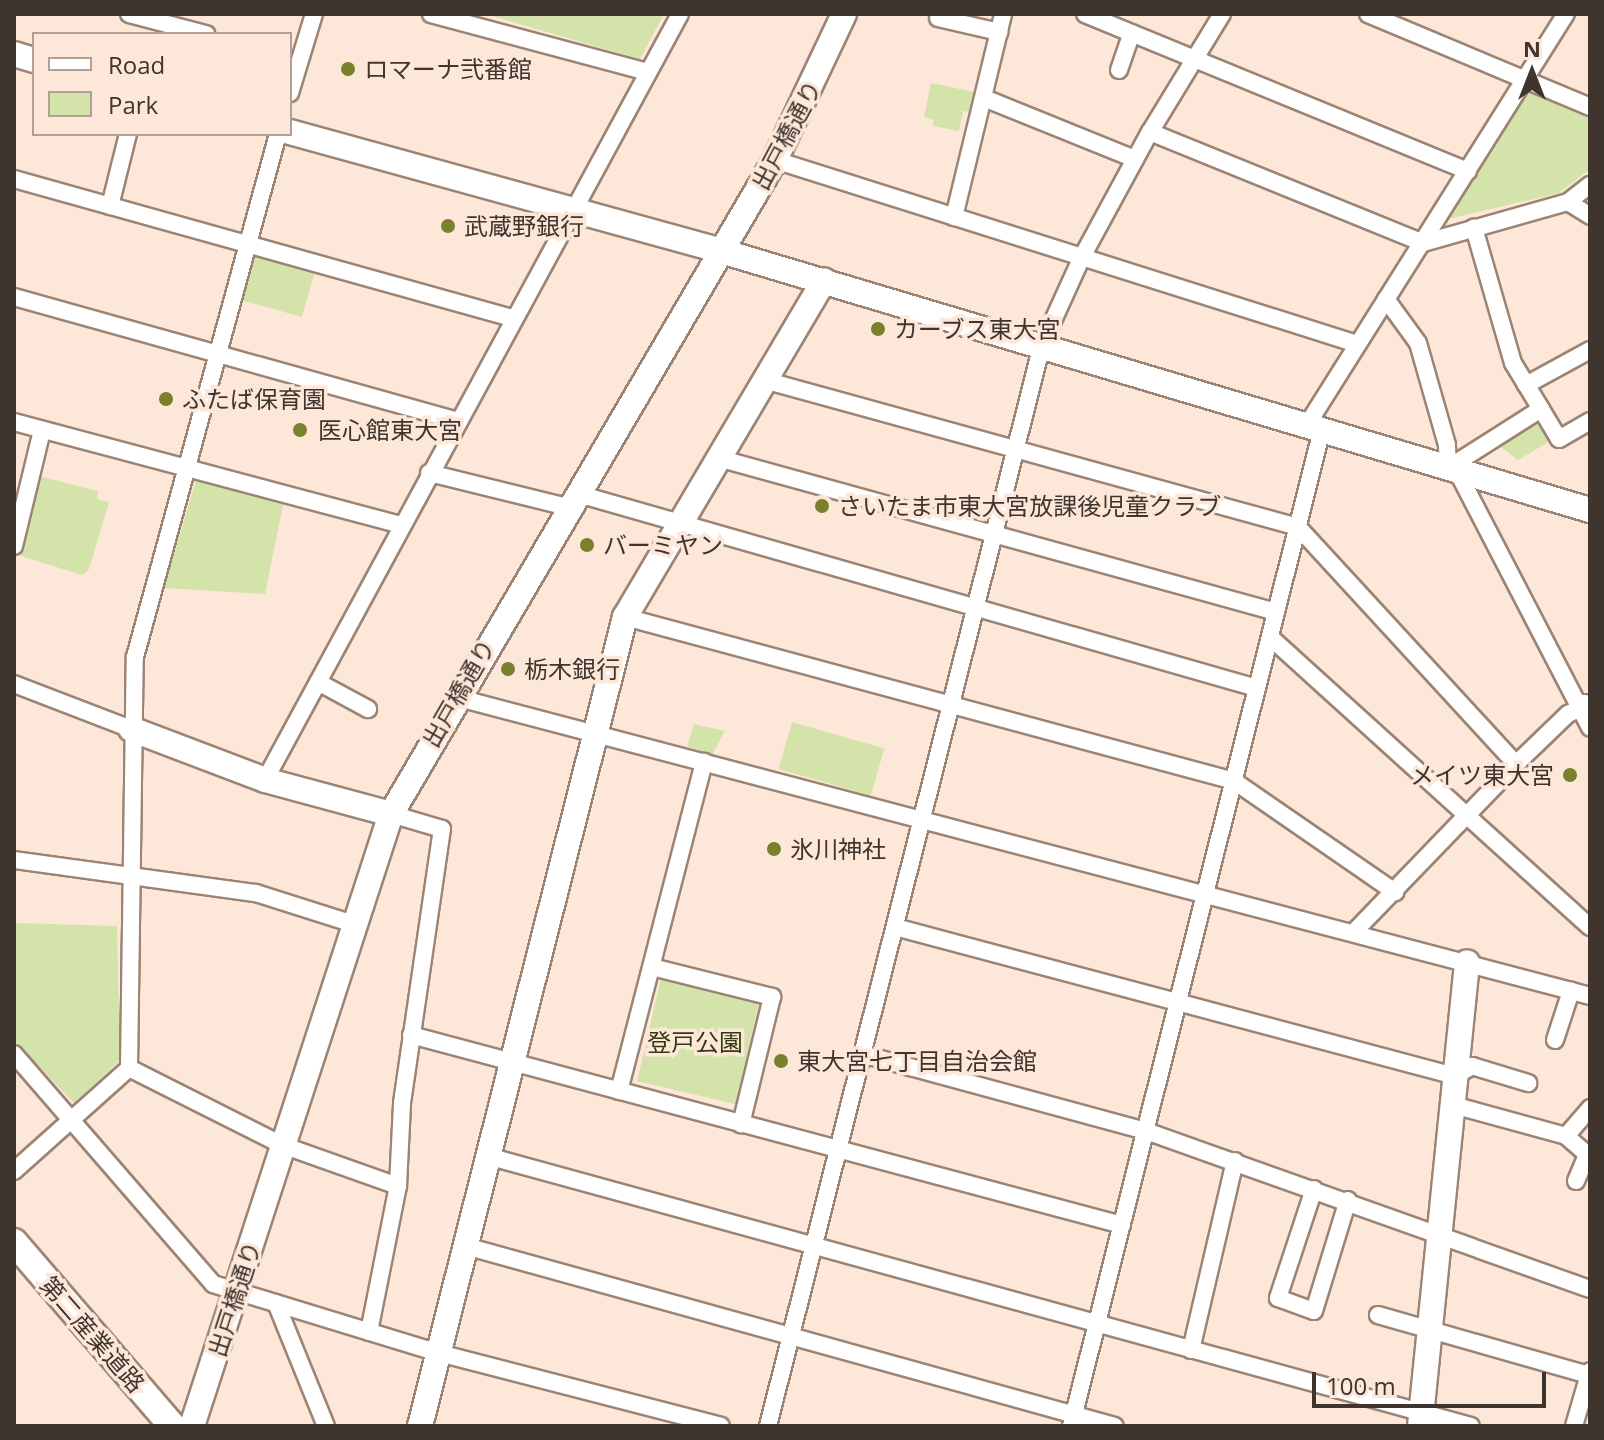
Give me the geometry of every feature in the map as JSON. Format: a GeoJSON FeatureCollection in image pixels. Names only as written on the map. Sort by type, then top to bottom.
{"type":"FeatureCollection","features":[{"type":"Feature","properties":{"kind":"main road","name":"第二産業道路"},"geometry":{"type":"LineString","coordinates":[[14,1242],[172,1426]]}},
{"type":"Feature","properties":{"kind":"main road","name":"第二産業道路"},"geometry":{"type":"LineString","coordinates":[[14,1260],[156,1426]]}},
{"type":"Feature","properties":{"kind":"street"},"geometry":{"type":"LineString","coordinates":[[129,14],[156,28],[189,32]]}},
{"type":"Feature","properties":{"kind":"street"},"geometry":{"type":"LineString","coordinates":[[292,79],[295,57],[314,14]]}},
{"type":"Feature","properties":{"kind":"street"},"geometry":{"type":"LineString","coordinates":[[431,14],[647,72]]}},
{"type":"Feature","properties":{"kind":"street"},"geometry":{"type":"LineString","coordinates":[[265,780],[570,209],[680,14]]}},
{"type":"Feature","properties":{"kind":"street","name":"出戸橋通り"},"geometry":{"type":"LineString","coordinates":[[192,1426],[391,814],[455,697],[775,160],[844,14]]}},
{"type":"Feature","properties":{"kind":"street"},"geometry":{"type":"LineString","coordinates":[[954,217],[1003,14]]}},
{"type":"Feature","properties":{"kind":"street"},"geometry":{"type":"LineString","coordinates":[[1085,14],[1468,171]]}},
{"type":"Feature","properties":{"kind":"street"},"geometry":{"type":"LineString","coordinates":[[768,1426],[1042,345],[1082,257],[1135,159],[1222,14]]}},
{"type":"Feature","properties":{"kind":"street"},"geometry":{"type":"LineString","coordinates":[[1368,14],[1590,107]]}},
{"type":"Feature","properties":{"kind":"street"},"geometry":{"type":"LineString","coordinates":[[1073,1420],[1298,527],[1314,427],[1357,344],[1566,14]]}},
{"type":"Feature","properties":{"kind":"street"},"geometry":{"type":"LineString","coordinates":[[938,18],[999,32]]}},
{"type":"Feature","properties":{"kind":"street"},"geometry":{"type":"LineString","coordinates":[[1119,70],[1132,33]]}},
{"type":"Feature","properties":{"kind":"street"},"geometry":{"type":"LineString","coordinates":[[984,98],[1135,159]]}},
{"type":"Feature","properties":{"kind":"street"},"geometry":{"type":"LineString","coordinates":[[1150,132],[1423,243],[1568,202],[1590,185]]}},
{"type":"Feature","properties":{"kind":"street"},"geometry":{"type":"LineString","coordinates":[[292,133],[721,251],[1590,510]]}},
{"type":"Feature","properties":{"kind":"street"},"geometry":{"type":"LineString","coordinates":[[110,206],[128,136]]}},
{"type":"Feature","properties":{"kind":"street"},"geometry":{"type":"LineString","coordinates":[[14,1171],[129,1068],[131,729],[135,657],[184,467],[277,136]]}},
{"type":"Feature","properties":{"kind":"street"},"geometry":{"type":"LineString","coordinates":[[775,160],[1357,344]]}},
{"type":"Feature","properties":{"kind":"street"},"geometry":{"type":"LineString","coordinates":[[14,179],[512,318]]}},
{"type":"Feature","properties":{"kind":"street"},"geometry":{"type":"LineString","coordinates":[[1568,202],[1590,216]]}},
{"type":"Feature","properties":{"kind":"street"},"geometry":{"type":"LineString","coordinates":[[1474,228],[1513,363],[1526,385],[1559,439],[1590,421]]}},
{"type":"Feature","properties":{"kind":"street"},"geometry":{"type":"LineString","coordinates":[[420,1426],[469,1247],[625,617],[824,281]]}},
{"type":"Feature","properties":{"kind":"street"},"geometry":{"type":"LineString","coordinates":[[14,297],[457,421]]}},
{"type":"Feature","properties":{"kind":"street"},"geometry":{"type":"LineString","coordinates":[[1353,933],[1568,714],[1588,714],[1453,470],[1418,343],[1386,299]]}},
{"type":"Feature","properties":{"kind":"street"},"geometry":{"type":"LineString","coordinates":[[1526,385],[1590,350]]}},
{"type":"Feature","properties":{"kind":"street"},"geometry":{"type":"LineString","coordinates":[[764,380],[1298,527],[1516,764]]}},
{"type":"Feature","properties":{"kind":"street"},"geometry":{"type":"LineString","coordinates":[[1453,470],[1541,409]]}},
{"type":"Feature","properties":{"kind":"street"},"geometry":{"type":"LineString","coordinates":[[14,422],[402,525]]}},
{"type":"Feature","properties":{"kind":"street"},"geometry":{"type":"LineString","coordinates":[[14,546],[42,430]]}},
{"type":"Feature","properties":{"kind":"street"},"geometry":{"type":"LineString","coordinates":[[718,458],[1276,612]]}},
{"type":"Feature","properties":{"kind":"street"},"geometry":{"type":"LineString","coordinates":[[429,473],[678,523],[1257,688]]}},
{"type":"Feature","properties":{"kind":"street"},"geometry":{"type":"LineString","coordinates":[[625,617],[1234,781],[1395,892]]}},
{"type":"Feature","properties":{"kind":"street"},"geometry":{"type":"LineString","coordinates":[[1270,637],[1465,818],[1590,927]]}},
{"type":"Feature","properties":{"kind":"street"},"geometry":{"type":"LineString","coordinates":[[318,682],[368,709]]}},
{"type":"Feature","properties":{"kind":"street"},"geometry":{"type":"LineString","coordinates":[[14,684],[265,780],[442,829],[411,1035],[398,1186],[369,1332]]}},
{"type":"Feature","properties":{"kind":"street"},"geometry":{"type":"LineString","coordinates":[[455,697],[1590,996]]}},
{"type":"Feature","properties":{"kind":"street"},"geometry":{"type":"LineString","coordinates":[[619,1091],[704,762]]}},
{"type":"Feature","properties":{"kind":"street"},"geometry":{"type":"LineString","coordinates":[[14,860],[256,893],[354,924]]}},
{"type":"Feature","properties":{"kind":"street"},"geometry":{"type":"LineString","coordinates":[[895,927],[1455,1076],[1472,1066],[1528,1083]]}},
{"type":"Feature","properties":{"kind":"street"},"geometry":{"type":"LineString","coordinates":[[1421,1418],[1467,962]]}},
{"type":"Feature","properties":{"kind":"street"},"geometry":{"type":"LineString","coordinates":[[652,967],[772,997],[741,1124]]}},
{"type":"Feature","properties":{"kind":"street"},"geometry":{"type":"LineString","coordinates":[[1555,1040],[1571,991]]}},
{"type":"Feature","properties":{"kind":"street"},"geometry":{"type":"LineString","coordinates":[[411,1035],[1122,1225]]}},
{"type":"Feature","properties":{"kind":"street"},"geometry":{"type":"LineString","coordinates":[[14,1054],[213,1284],[439,1353],[721,1426]]}},
{"type":"Feature","properties":{"kind":"street"},"geometry":{"type":"LineString","coordinates":[[862,1054],[1146,1131],[1348,1200],[1590,1289]]}},
{"type":"Feature","properties":{"kind":"street"},"geometry":{"type":"LineString","coordinates":[[129,1068],[282,1145],[398,1186]]}},
{"type":"Feature","properties":{"kind":"street"},"geometry":{"type":"LineString","coordinates":[[1453,1105],[1566,1136],[1588,1156],[1576,1181]]}},
{"type":"Feature","properties":{"kind":"street"},"geometry":{"type":"LineString","coordinates":[[1566,1136],[1590,1108]]}},
{"type":"Feature","properties":{"kind":"street"},"geometry":{"type":"LineString","coordinates":[[491,1157],[1191,1350],[1421,1418],[1471,1426]]}},
{"type":"Feature","properties":{"kind":"street"},"geometry":{"type":"LineString","coordinates":[[1191,1350],[1235,1161]]}},
{"type":"Feature","properties":{"kind":"street"},"geometry":{"type":"LineString","coordinates":[[1314,1189],[1278,1298],[1314,1311],[1348,1200]]}},
{"type":"Feature","properties":{"kind":"street"},"geometry":{"type":"LineString","coordinates":[[469,1247],[791,1336],[1073,1420],[1115,1426]]}},
{"type":"Feature","properties":{"kind":"street"},"geometry":{"type":"LineString","coordinates":[[276,1303],[326,1426]]}},
{"type":"Feature","properties":{"kind":"street"},"geometry":{"type":"LineString","coordinates":[[1378,1315],[1590,1373],[1574,1426]]}},
{"type":"Feature","properties":{"kind":"green space"},"geometry":{"type":"Polygon","coordinates":[[[485,14],[664,14],[640,59],[485,14]]]}},
{"type":"Feature","properties":{"kind":"green space"},"geometry":{"type":"Polygon","coordinates":[[[931,83],[974,92],[972,112],[963,111],[959,131],[933,126],[934,120],[924,117],[931,83]]]}},
{"type":"Feature","properties":{"kind":"green space"},"geometry":{"type":"Polygon","coordinates":[[[1530,88],[1590,114],[1590,169],[1559,193],[1448,219],[1530,88]]]}},
{"type":"Feature","properties":{"kind":"green space"},"geometry":{"type":"Polygon","coordinates":[[[254,255],[316,267],[302,317],[241,300],[254,255]]]}},
{"type":"Feature","properties":{"kind":"green space"},"geometry":{"type":"Polygon","coordinates":[[[1537,417],[1552,440],[1518,460],[1494,442],[1537,417]]]}},
{"type":"Feature","properties":{"kind":"green space"},"geometry":{"type":"Polygon","coordinates":[[[39,476],[98,491],[97,499],[109,502],[89,569],[82,575],[21,556],[39,476]]]}},
{"type":"Feature","properties":{"kind":"green space"},"geometry":{"type":"Polygon","coordinates":[[[197,477],[284,500],[265,594],[164,588],[197,477]]]}},
{"type":"Feature","properties":{"kind":"green space"},"geometry":{"type":"Polygon","coordinates":[[[792,722],[884,748],[871,796],[778,769],[792,722]]]}},
{"type":"Feature","properties":{"kind":"green space"},"geometry":{"type":"Polygon","coordinates":[[[694,724],[725,731],[712,755],[687,746],[694,724]]]}},
{"type":"Feature","properties":{"kind":"green space"},"geometry":{"type":"Polygon","coordinates":[[[14,923],[117,926],[120,1060],[74,1103],[14,1040],[14,923]]]}},
{"type":"Feature","properties":{"kind":"green space","name":"登戸公園"},"geometry":{"type":"Polygon","coordinates":[[[661,978],[759,1001],[736,1104],[637,1081],[661,978]]]}},
{"type":"Feature","properties":{"kind":"place","name":"ロマーナ弐番館"},"geometry":{"type":"Point","coordinates":[348,69]}},
{"type":"Feature","properties":{"kind":"place","name":"武蔵野銀行"},"geometry":{"type":"Point","coordinates":[448,226]}},
{"type":"Feature","properties":{"kind":"place","name":"カーブス東大宮"},"geometry":{"type":"Point","coordinates":[878,329]}},
{"type":"Feature","properties":{"kind":"place","name":"ふたば保育園"},"geometry":{"type":"Point","coordinates":[166,399]}},
{"type":"Feature","properties":{"kind":"place","name":"医心館東大宮"},"geometry":{"type":"Point","coordinates":[300,430]}},
{"type":"Feature","properties":{"kind":"place","name":"さいたま市東大宮放課後児童クラブ"},"geometry":{"type":"Point","coordinates":[822,506]}},
{"type":"Feature","properties":{"kind":"place","name":"バーミヤン"},"geometry":{"type":"Point","coordinates":[587,545]}},
{"type":"Feature","properties":{"kind":"place","name":"栃木銀行"},"geometry":{"type":"Point","coordinates":[508,669]}},
{"type":"Feature","properties":{"kind":"place","name":"メイツ東大宮"},"geometry":{"type":"Point","coordinates":[1570,775]}},
{"type":"Feature","properties":{"kind":"place","name":"氷川神社"},"geometry":{"type":"Point","coordinates":[774,849]}},
{"type":"Feature","properties":{"kind":"place","name":"東大宮七丁目自治会館"},"geometry":{"type":"Point","coordinates":[781,1061]}}]}
